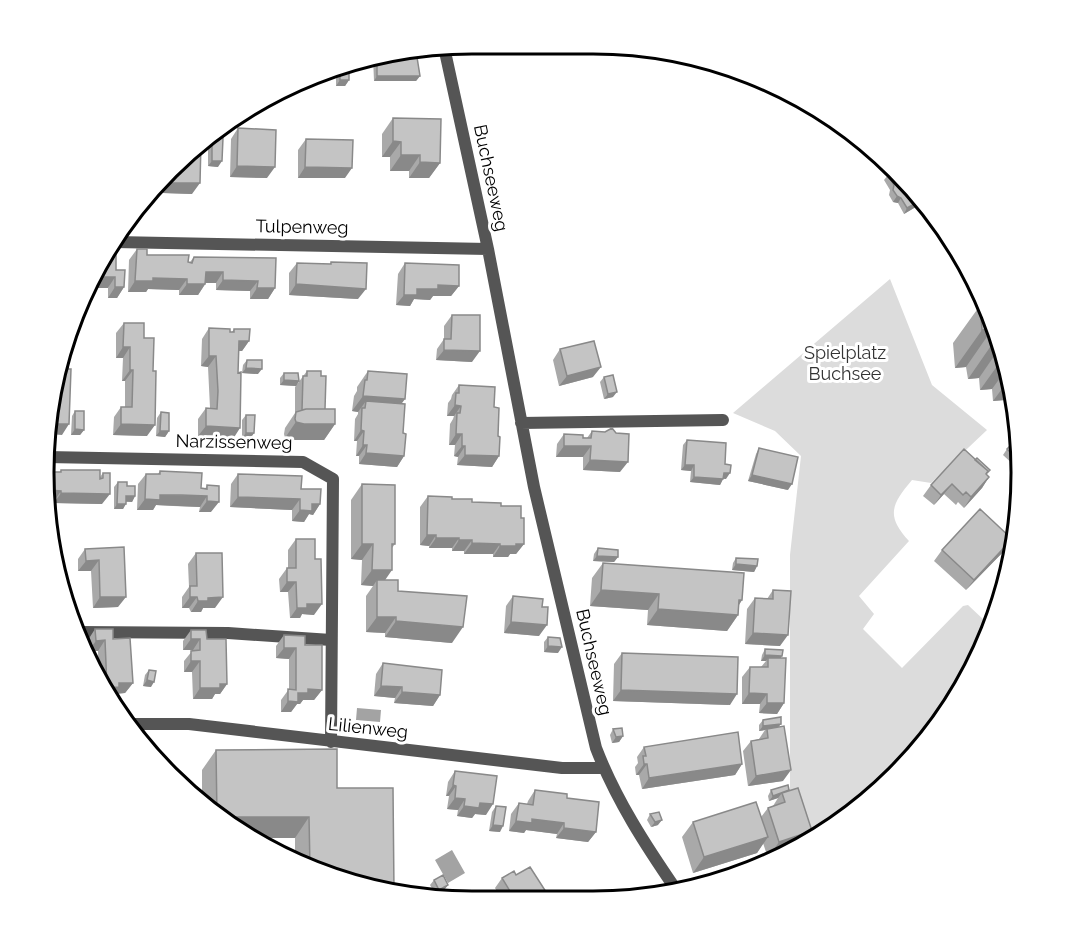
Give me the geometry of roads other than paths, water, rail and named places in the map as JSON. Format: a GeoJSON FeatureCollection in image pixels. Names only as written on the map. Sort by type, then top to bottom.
{"type":"FeatureCollection","features":[{"type":"Feature","properties":{"kind":"street","name":"Buchseeweg"},"geometry":{"type":"LineString","coordinates":[[446,55],[488,249],[521,423],[594,739],[604,768],[641,839],[672,883]]}},
{"type":"Feature","properties":{"kind":"street","name":"Tulpenweg"},"geometry":{"type":"LineString","coordinates":[[124,242],[488,249]]}},
{"type":"Feature","properties":{"kind":"street"},"geometry":{"type":"LineString","coordinates":[[521,423],[723,420]]}},
{"type":"Feature","properties":{"kind":"street","name":"Narzissenweg"},"geometry":{"type":"LineString","coordinates":[[55,457],[303,462],[333,479],[331,742]]}},
{"type":"Feature","properties":{"kind":"street"},"geometry":{"type":"LineString","coordinates":[[86,632],[228,633],[331,640]]}},
{"type":"Feature","properties":{"kind":"street","name":"Lilienweg"},"geometry":{"type":"LineString","coordinates":[[138,724],[189,724],[562,768],[604,768]]}},
{"type":"Feature","properties":{"kind":"park label","name":"Spielplatz Buchsee"},"geometry":{"type":"Point","coordinates":[845,364]}}]}
